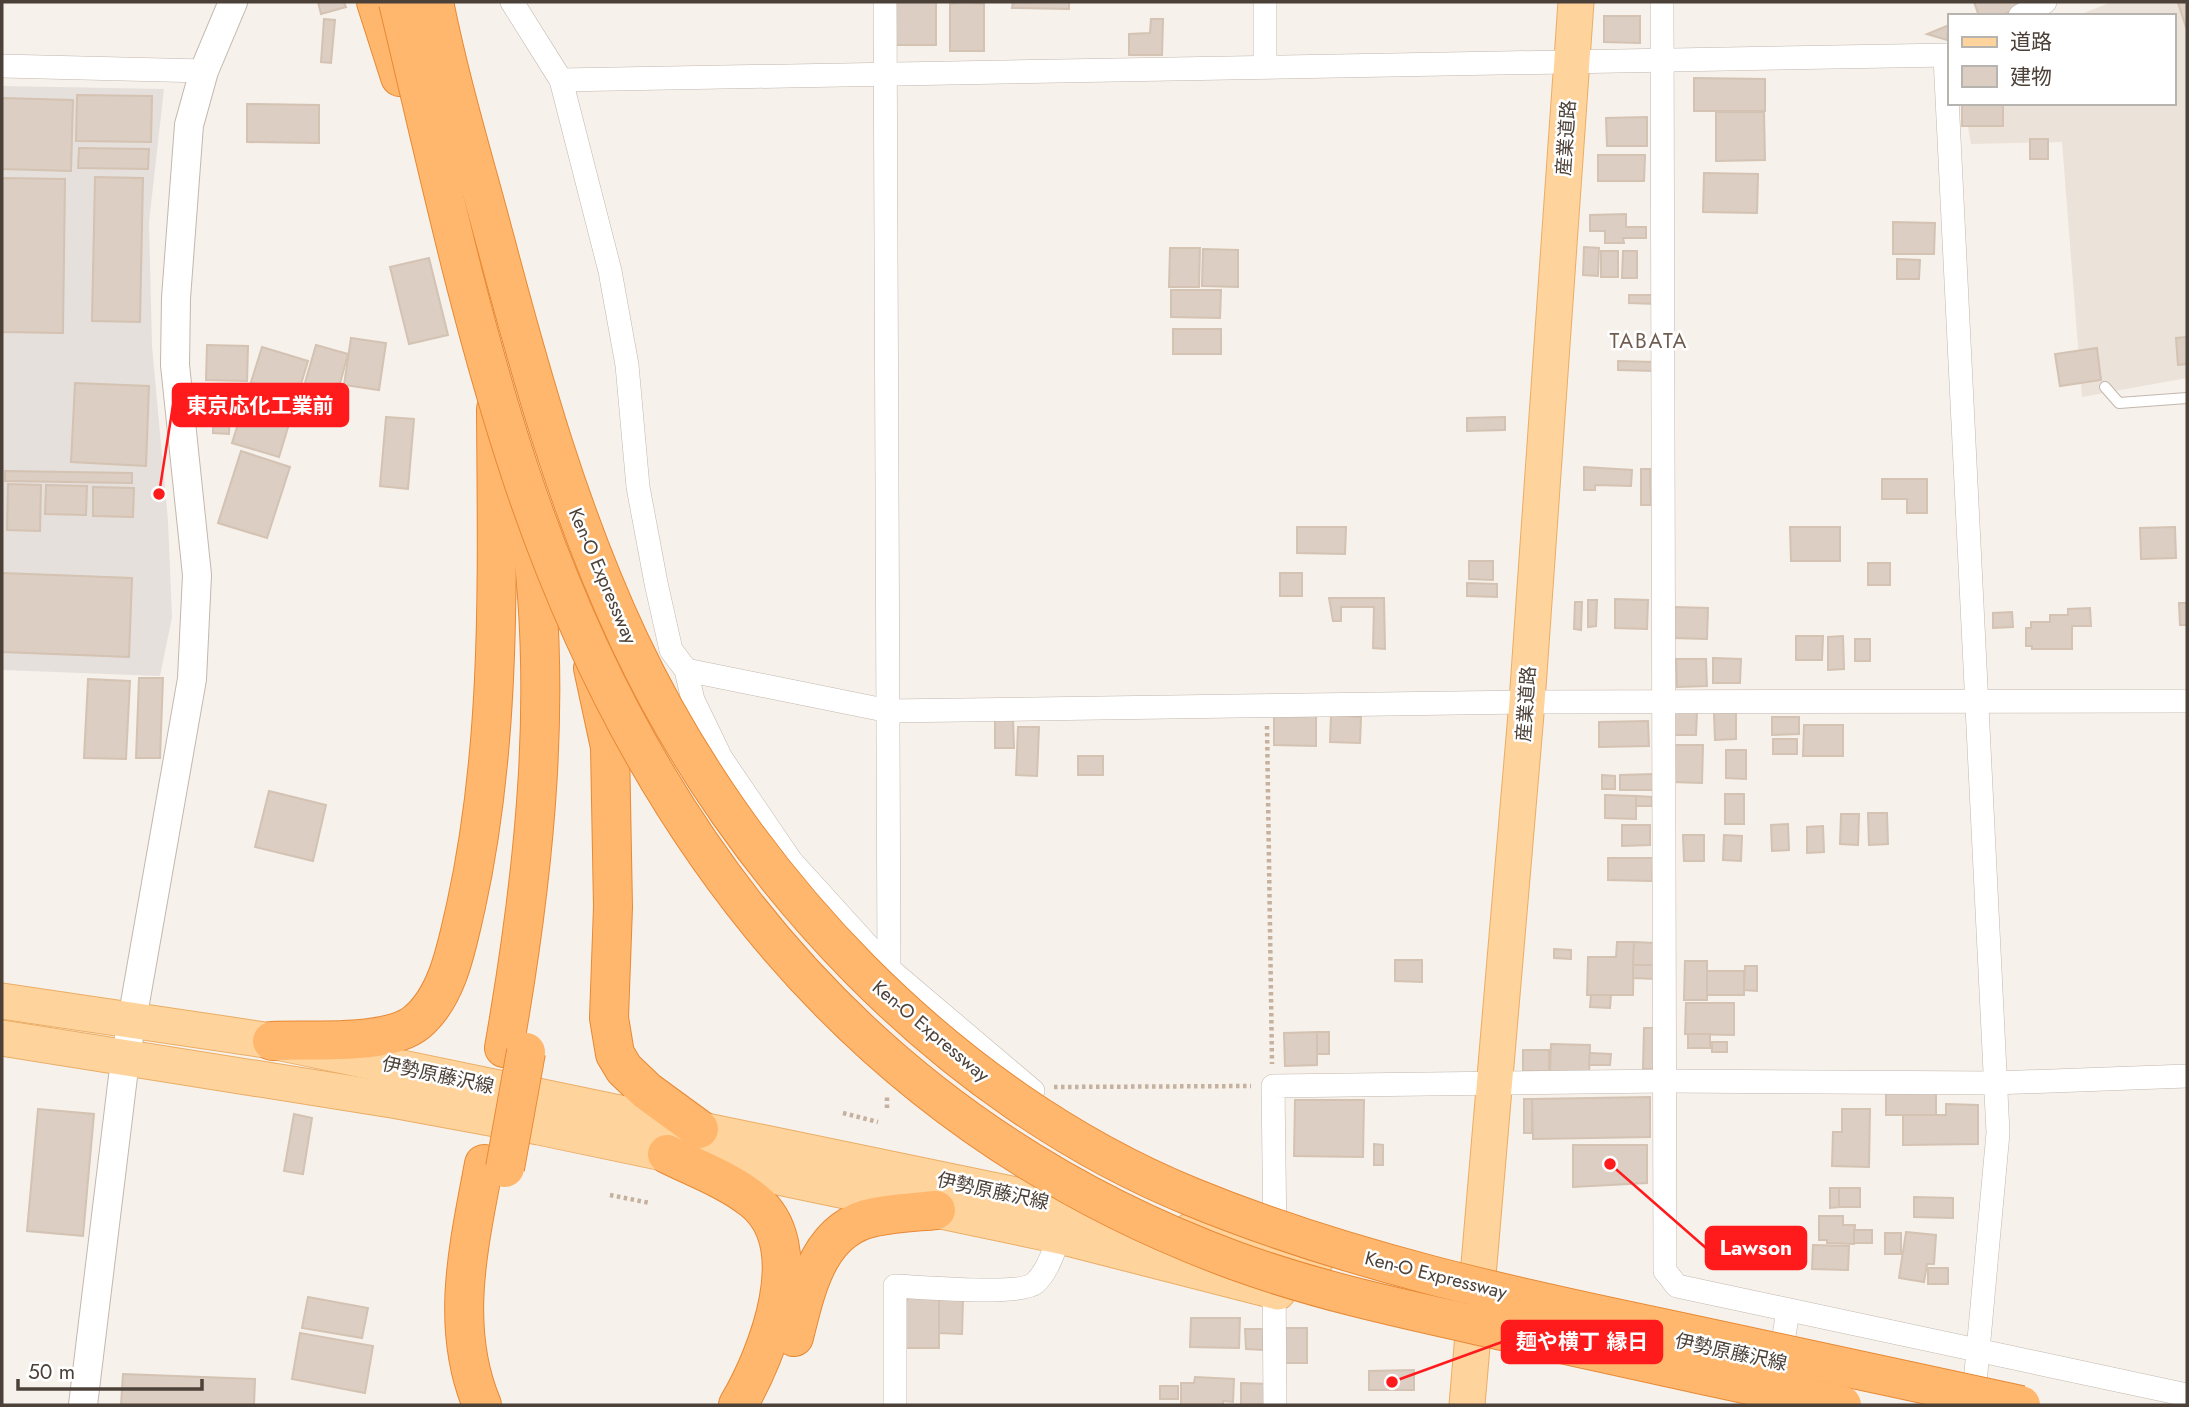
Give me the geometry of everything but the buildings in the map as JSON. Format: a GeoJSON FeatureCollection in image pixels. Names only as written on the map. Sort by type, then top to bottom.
{"type":"FeatureCollection","features":[{"type":"Feature","properties":{"kind":"highway"},"geometry":{"type":"LineString","coordinates":[[376,2],[452,236],[495,394],[521,471],[531,535],[540,752],[535,841],[522,946],[515,1050],[495,1166],[487,1314],[495,1367],[511,1405]]}},
{"type":"Feature","properties":{"kind":"highway","name":"Ken-O Expressway"},"geometry":{"type":"LineString","coordinates":[[398,2],[482,348],[521,475],[580,628],[642,755],[721,877],[765,932],[859,1030],[921,1084],[1038,1166],[1099,1201],[1235,1260],[1374,1303],[1842,1405]]}},
{"type":"Feature","properties":{"kind":"highway","name":"Ken-O Expressway"},"geometry":{"type":"LineString","coordinates":[[434,2],[530,372],[573,505],[627,637],[661,705],[741,828],[792,895],[885,995],[941,1044],[1056,1125],[1142,1174],[1187,1195],[1255,1221],[1398,1267],[1517,1296],[2021,1405]]}},
{"type":"Feature","properties":{"kind":"highway"},"geometry":{"type":"LineString","coordinates":[[453,2],[491,234],[555,499],[610,747],[613,907],[609,1018],[615,1054],[624,1069],[647,1091],[699,1129]]}},
{"type":"Feature","properties":{"kind":"highway"},"geometry":{"type":"LineString","coordinates":[[272,1041],[359,1037],[400,1031],[416,1023],[437,996],[456,950],[481,821],[493,730],[497,585],[495,394]]}},
{"type":"Feature","properties":{"kind":"highway"},"geometry":{"type":"LineString","coordinates":[[515,1050],[540,975],[559,834],[561,720],[555,499]]}},
{"type":"Feature","properties":{"kind":"highway"},"geometry":{"type":"LineString","coordinates":[[667,1154],[714,1176],[754,1200],[770,1218],[783,1256],[776,1311],[756,1368],[738,1405]]}},
{"type":"Feature","properties":{"kind":"highway"},"geometry":{"type":"LineString","coordinates":[[482,1405],[467,1359],[463,1307],[468,1250],[495,1166]]}},
{"type":"Feature","properties":{"kind":"highway"},"geometry":{"type":"LineString","coordinates":[[767,1405],[789,1354],[815,1266],[829,1245],[852,1226],[873,1217],[936,1210]]}},
{"type":"Feature","properties":{"kind":"main road","name":"産業道路"},"geometry":{"type":"LineString","coordinates":[[1466,1405],[1527,702],[1576,2]]}},
{"type":"Feature","properties":{"kind":"main road","name":"伊勢原藤沢線"},"geometry":{"type":"LineString","coordinates":[[2,1001],[272,1041],[1275,1248],[1475,1297],[1975,1405]]}},
{"type":"Feature","properties":{"kind":"main road","name":"伊勢原藤沢線"},"geometry":{"type":"LineString","coordinates":[[2,1038],[125,1060],[398,1101],[667,1154],[1060,1236],[1274,1291],[1804,1405]]}},
{"type":"Feature","properties":{"kind":"street"},"geometry":{"type":"LineString","coordinates":[[82,1405],[125,1060],[192,678],[197,575],[175,365],[176,298],[189,125],[204,71],[233,2]]}},
{"type":"Feature","properties":{"kind":"street"},"geometry":{"type":"LineString","coordinates":[[512,2],[515,12],[561,80],[615,298],[627,365],[638,487],[656,583],[671,650],[686,670],[693,700],[721,758],[791,861],[889,969],[1067,1118],[1090,1169],[1089,1211]]}},
{"type":"Feature","properties":{"kind":"street"},"geometry":{"type":"LineString","coordinates":[[885,2],[889,969]]}},
{"type":"Feature","properties":{"kind":"street"},"geometry":{"type":"LineString","coordinates":[[1265,2],[1265,66]]}},
{"type":"Feature","properties":{"kind":"street"},"geometry":{"type":"LineString","coordinates":[[1662,2],[1665,1271],[1677,1286],[2187,1395]]}},
{"type":"Feature","properties":{"kind":"street"},"geometry":{"type":"LineString","coordinates":[[2024,14],[2045,2]]}},
{"type":"Feature","properties":{"kind":"street"},"geometry":{"type":"LineString","coordinates":[[561,80],[1571,60],[1947,56],[1948,79]]}},
{"type":"Feature","properties":{"kind":"street"},"geometry":{"type":"LineString","coordinates":[[2,66],[204,71]]}},
{"type":"Feature","properties":{"kind":"street"},"geometry":{"type":"LineString","coordinates":[[1949,105],[1975,702],[1998,1133],[1976,1350],[1975,1405]]}},
{"type":"Feature","properties":{"kind":"street"},"geometry":{"type":"LineString","coordinates":[[686,670],[889,711],[1527,702],[2187,701]]}},
{"type":"Feature","properties":{"kind":"street"},"geometry":{"type":"LineString","coordinates":[[1275,1405],[1273,1086],[1665,1081],[1995,1083],[2187,1076]]}},
{"type":"Feature","properties":{"kind":"street"},"geometry":{"type":"LineString","coordinates":[[895,1405],[895,1286],[1011,1290],[1032,1286],[1045,1271],[1060,1236]]}},
{"type":"Feature","properties":{"kind":"street"},"geometry":{"type":"LineString","coordinates":[[1780,1362],[1788,1310]]}},
{"type":"Feature","properties":{"kind":"lane"},"geometry":{"type":"LineString","coordinates":[[2105,387],[2119,403],[2187,398]]}},
{"type":"Feature","properties":{"kind":"path"},"geometry":{"type":"LineString","coordinates":[[1028,1088],[1273,1086],[1266,705]]}},
{"type":"Feature","properties":{"kind":"path"},"geometry":{"type":"LineString","coordinates":[[843,1113],[878,1122]]}},
{"type":"Feature","properties":{"kind":"path"},"geometry":{"type":"LineString","coordinates":[[610,1195],[650,1203]]}},
{"type":"Feature","properties":{"kind":"shaded area"},"geometry":{"type":"Polygon","coordinates":[[[2112,2],[2179,2],[2187,25],[2187,378],[2082,397],[2062,142],[1971,144],[1964,105],[2175,105],[2175,14],[2081,14],[2112,2]]]}},
{"type":"Feature","properties":{"kind":"shaded area"},"geometry":{"type":"Polygon","coordinates":[[[2,86],[164,89],[149,222],[152,346],[168,521],[172,617],[160,676],[2,670],[2,86]]]}},
{"type":"Feature","properties":{"kind":"place","name":"東京応化工業前"},"geometry":{"type":"Point","coordinates":[159,494]}},
{"type":"Feature","properties":{"kind":"place","name":"Lawson"},"geometry":{"type":"Point","coordinates":[1610,1164]}},
{"type":"Feature","properties":{"kind":"place","name":"麺や横丁 縁日"},"geometry":{"type":"Point","coordinates":[1392,1382]}},
{"type":"Feature","properties":{"kind":"district","name":"TABATA"},"geometry":{"type":"Point","coordinates":[1649,341]}}]}
